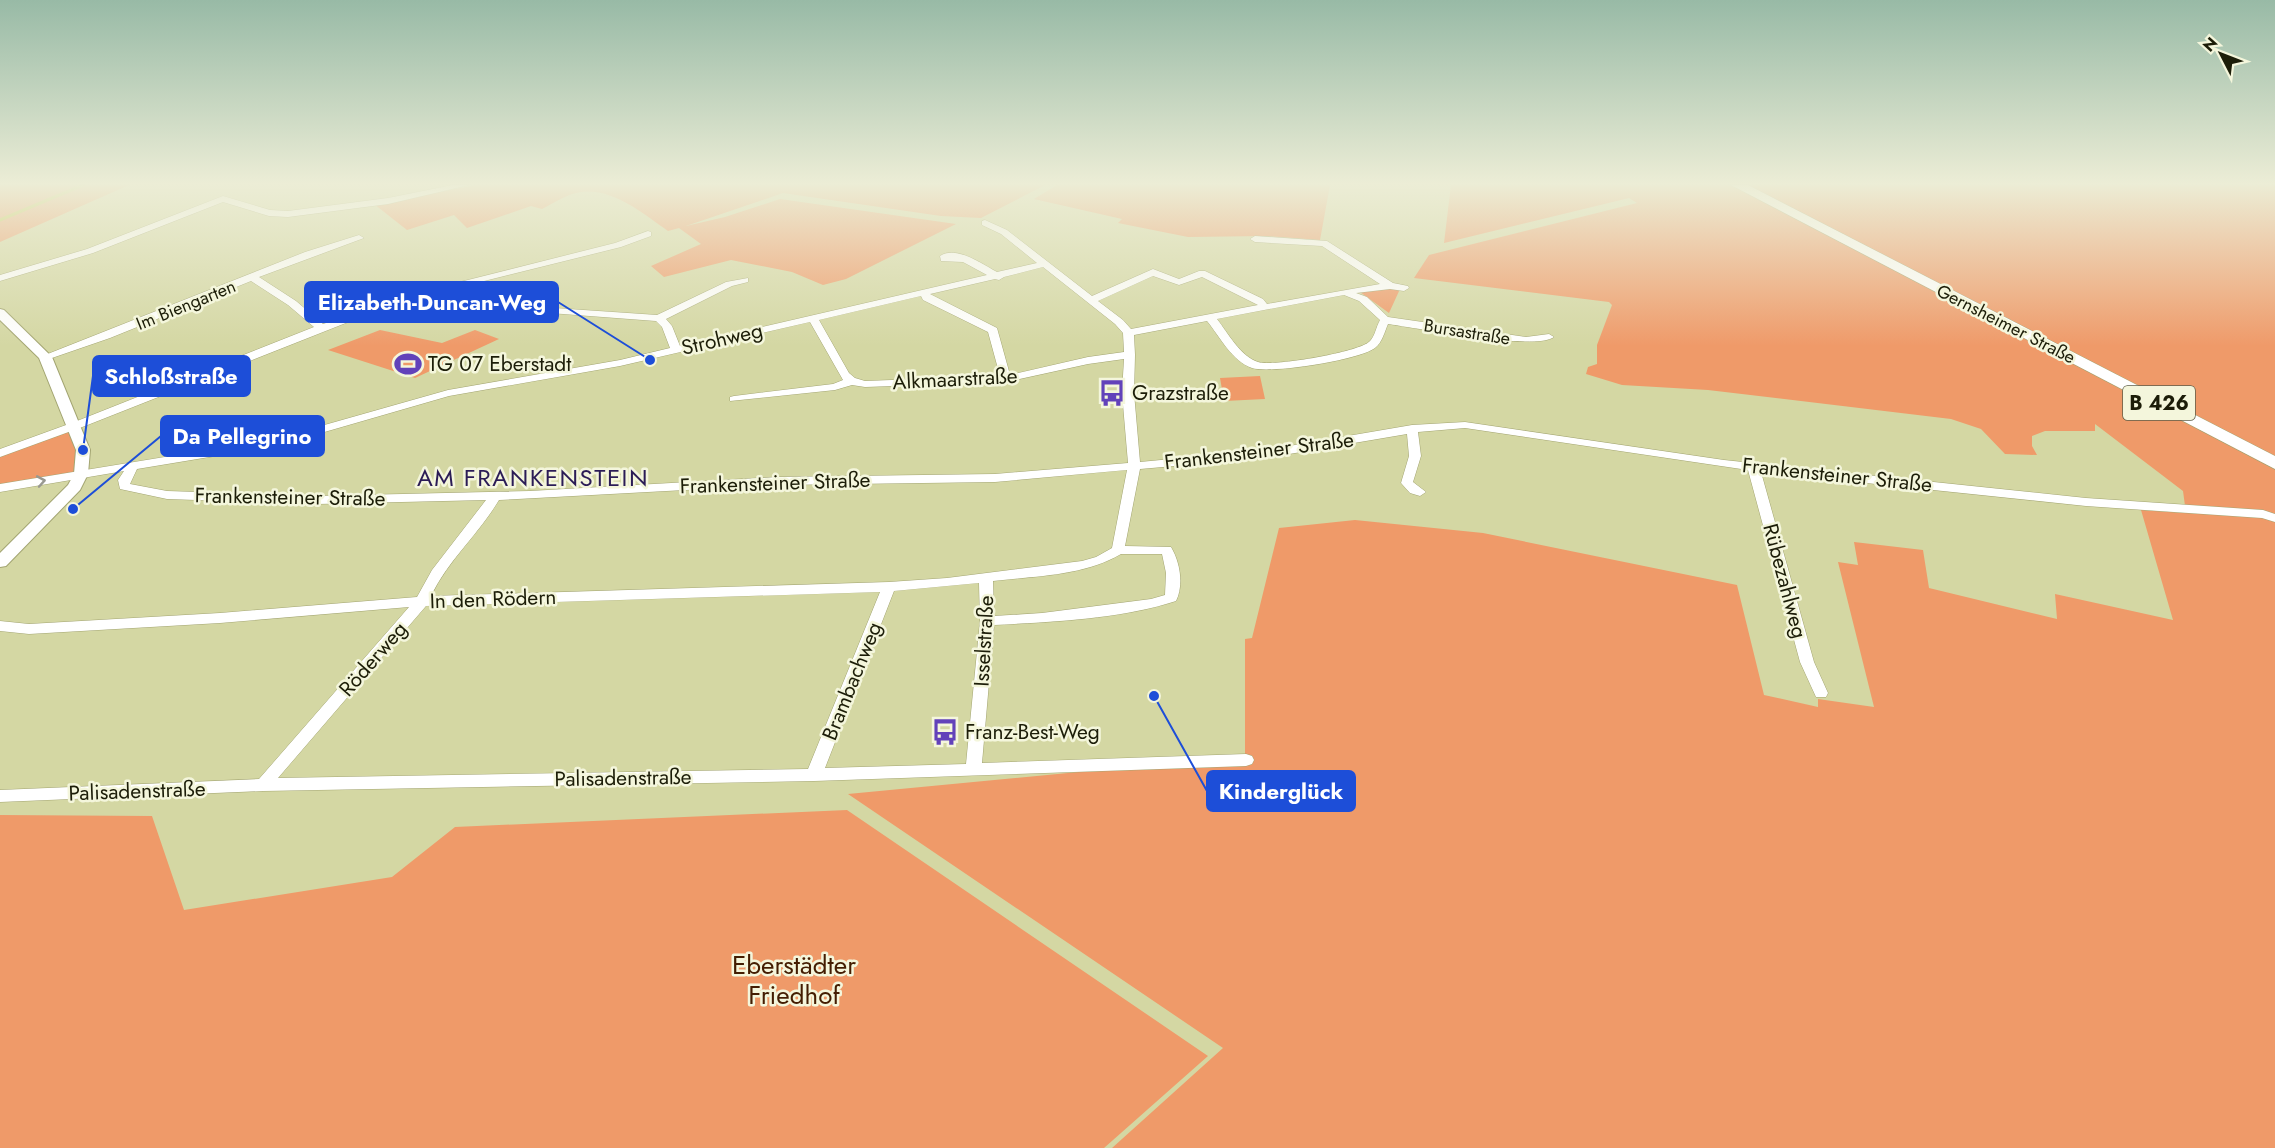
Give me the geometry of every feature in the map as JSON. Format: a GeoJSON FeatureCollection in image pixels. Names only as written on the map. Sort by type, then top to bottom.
{"type":"FeatureCollection","features":[{"type":"Feature","properties":{"kind":"main road","name":"Gernsheimer Straße"},"geometry":{"type":"LineString","coordinates":[[1841,239],[2275,463]]}},
{"type":"Feature","properties":{"kind":"street"},"geometry":{"type":"LineString","coordinates":[[0,278],[90,251],[120,239]]}},
{"type":"Feature","properties":{"kind":"street","name":"Im Biengarten"},"geometry":{"type":"LineString","coordinates":[[45,357],[106,336],[254,278],[308,254],[357,239]]}},
{"type":"Feature","properties":{"kind":"street"},"geometry":{"type":"LineString","coordinates":[[0,453],[74,428],[322,328],[428,294],[636,239]]}},
{"type":"Feature","properties":{"kind":"street"},"geometry":{"type":"LineString","coordinates":[[1013,239],[1091,300],[1128,333],[1130,355],[1128,393],[1134,467],[1118,550]]}},
{"type":"Feature","properties":{"kind":"street"},"geometry":{"type":"LineString","coordinates":[[1256,239],[1324,243],[1390,286]]}},
{"type":"Feature","properties":{"kind":"street"},"geometry":{"type":"LineString","coordinates":[[956,258],[965,259],[999,277]]}},
{"type":"Feature","properties":{"kind":"street","name":"Strohweg"},"geometry":{"type":"LineString","coordinates":[[81,474],[276,442],[448,393],[592,368],[676,350],[999,277],[1046,264]]}},
{"type":"Feature","properties":{"kind":"street"},"geometry":{"type":"LineString","coordinates":[[1091,300],[1153,272],[1179,282],[1202,273],[1259,301],[1265,307]]}},
{"type":"Feature","properties":{"kind":"street"},"geometry":{"type":"LineString","coordinates":[[254,278],[292,303],[322,328]]}},
{"type":"Feature","properties":{"kind":"street"},"geometry":{"type":"LineString","coordinates":[[554,311],[659,318],[729,284],[745,280]]}},
{"type":"Feature","properties":{"kind":"street"},"geometry":{"type":"LineString","coordinates":[[1128,333],[1347,293],[1390,286],[1404,288]]}},
{"type":"Feature","properties":{"kind":"street"},"geometry":{"type":"LineString","coordinates":[[924,293],[927,298],[993,330],[1006,379]]}},
{"type":"Feature","properties":{"kind":"street"},"geometry":{"type":"LineString","coordinates":[[1210,318],[1243,357],[1251,363],[1266,368],[1370,347],[1385,320],[1363,299],[1347,293]]}},
{"type":"Feature","properties":{"kind":"street"},"geometry":{"type":"LineString","coordinates":[[0,313],[45,357],[83,450],[81,474],[75,487],[0,562]]}},
{"type":"Feature","properties":{"kind":"street"},"geometry":{"type":"LineString","coordinates":[[659,318],[667,326],[676,350]]}},
{"type":"Feature","properties":{"kind":"street"},"geometry":{"type":"LineString","coordinates":[[813,318],[844,375],[850,381]]}},
{"type":"Feature","properties":{"kind":"street","name":"Bursastraße"},"geometry":{"type":"LineString","coordinates":[[1385,320],[1526,340],[1549,337]]}},
{"type":"Feature","properties":{"kind":"street","name":"Alkmaarstraße"},"geometry":{"type":"LineString","coordinates":[[734,399],[835,387],[850,381],[865,384],[1006,379],[1108,356],[1130,355]]}},
{"type":"Feature","properties":{"kind":"street","name":"Frankensteiner Straße"},"geometry":{"type":"LineString","coordinates":[[133,466],[124,480],[124,486],[166,495],[317,500],[494,497],[778,481],[995,478],[1266,454],[1440,425],[1471,426],[1657,455],[1753,466],[2086,502],[2269,516]]}},
{"type":"Feature","properties":{"kind":"street"},"geometry":{"type":"LineString","coordinates":[[1412,429],[1415,456],[1407,483],[1420,492]]}},
{"type":"Feature","properties":{"kind":"street","name":"Rübezahlweg"},"geometry":{"type":"LineString","coordinates":[[1753,466],[1807,662],[1821,693]]}},
{"type":"Feature","properties":{"kind":"street"},"geometry":{"type":"LineString","coordinates":[[0,488],[81,474]]}},
{"type":"Feature","properties":{"kind":"street","name":"Röderweg"},"geometry":{"type":"LineString","coordinates":[[263,785],[422,602],[428,585],[485,515],[494,497]]}},
{"type":"Feature","properties":{"kind":"street","name":"Isselstraße"},"geometry":{"type":"LineString","coordinates":[[974,767],[987,621],[986,578],[1082,565],[1110,557],[1118,550],[1166,550],[1170,555],[1173,590],[1171,598],[1163,601],[1042,618],[987,621]]}},
{"type":"Feature","properties":{"kind":"street","name":"In den Rödern"},"geometry":{"type":"LineString","coordinates":[[0,626],[29,629],[422,602],[889,588],[986,578]]}},
{"type":"Feature","properties":{"kind":"street","name":"Brambachweg"},"geometry":{"type":"LineString","coordinates":[[814,775],[889,588]]}},
{"type":"Feature","properties":{"kind":"street","name":"Palisadenstraße"},"geometry":{"type":"LineString","coordinates":[[0,796],[263,785],[814,775],[974,767],[1246,760]]}},
{"type":"Feature","properties":{"kind":"green space"},"geometry":{"type":"Polygon","coordinates":[[[694,239],[927,239],[846,279],[823,285],[792,272],[731,260],[664,277],[651,266],[701,244],[694,239]]]}},
{"type":"Feature","properties":{"kind":"green space"},"geometry":{"type":"Polygon","coordinates":[[[1445,239],[1462,239],[1444,243],[1445,239]]]}},
{"type":"Feature","properties":{"kind":"green space"},"geometry":{"type":"Polygon","coordinates":[[[1495,239],[2275,239],[2275,1148],[1112,1148],[1223,1048],[848,794],[1245,756],[1245,639],[1252,638],[1279,528],[1355,520],[1483,533],[1737,585],[1764,695],[1818,707],[1818,699],[1874,707],[1838,562],[1858,565],[1854,542],[1923,550],[1929,588],[2057,619],[2055,594],[2173,620],[2141,510],[2186,513],[2183,491],[2095,424],[2095,431],[2045,431],[2032,436],[2032,446],[2037,455],[2005,454],[1981,429],[1951,419],[1708,390],[1622,385],[1586,374],[1588,367],[1597,364],[1597,345],[1612,305],[1609,302],[1414,278],[1429,255],[1495,239]]]}},
{"type":"Feature","properties":{"kind":"green space"},"geometry":{"type":"Polygon","coordinates":[[[1400,289],[1389,313],[1360,292],[1400,289]]]}},
{"type":"Feature","properties":{"kind":"green space","name":"TG 07 Eberstadt"},"geometry":{"type":"Polygon","coordinates":[[[380,330],[442,343],[475,330],[499,339],[415,378],[328,350],[380,330]]]}},
{"type":"Feature","properties":{"kind":"green space"},"geometry":{"type":"Polygon","coordinates":[[[1260,376],[1265,399],[1224,401],[1220,378],[1260,376]]]}},
{"type":"Feature","properties":{"kind":"green space"},"geometry":{"type":"Polygon","coordinates":[[[74,427],[81,474],[0,488],[0,455],[74,427]]]}},
{"type":"Feature","properties":{"kind":"green space","name":"Eberstädter Friedhof"},"geometry":{"type":"Polygon","coordinates":[[[847,810],[1208,1056],[1104,1148],[0,1148],[0,815],[152,816],[184,910],[392,877],[455,827],[847,810]]]}},
{"type":"Feature","properties":{"kind":"place","name":"Elizabeth-Duncan-Weg"},"geometry":{"type":"Point","coordinates":[650,360]}},
{"type":"Feature","properties":{"kind":"place","name":"TG 07 Eberstadt"},"geometry":{"type":"Point","coordinates":[408,364]}},
{"type":"Feature","properties":{"kind":"place","name":"Grazstraße"},"geometry":{"type":"Point","coordinates":[1112,393]}},
{"type":"Feature","properties":{"kind":"place","name":"Schloßstraße"},"geometry":{"type":"Point","coordinates":[83,450]}},
{"type":"Feature","properties":{"kind":"place","name":"Da Pellegrino"},"geometry":{"type":"Point","coordinates":[73,509]}},
{"type":"Feature","properties":{"kind":"place","name":"Kinderglück"},"geometry":{"type":"Point","coordinates":[1154,696]}},
{"type":"Feature","properties":{"kind":"place","name":"Franz-Best-Weg"},"geometry":{"type":"Point","coordinates":[945,732]}},
{"type":"Feature","properties":{"kind":"district","name":"AM FRANKENSTEIN"},"geometry":{"type":"Point","coordinates":[533,478]}}]}
